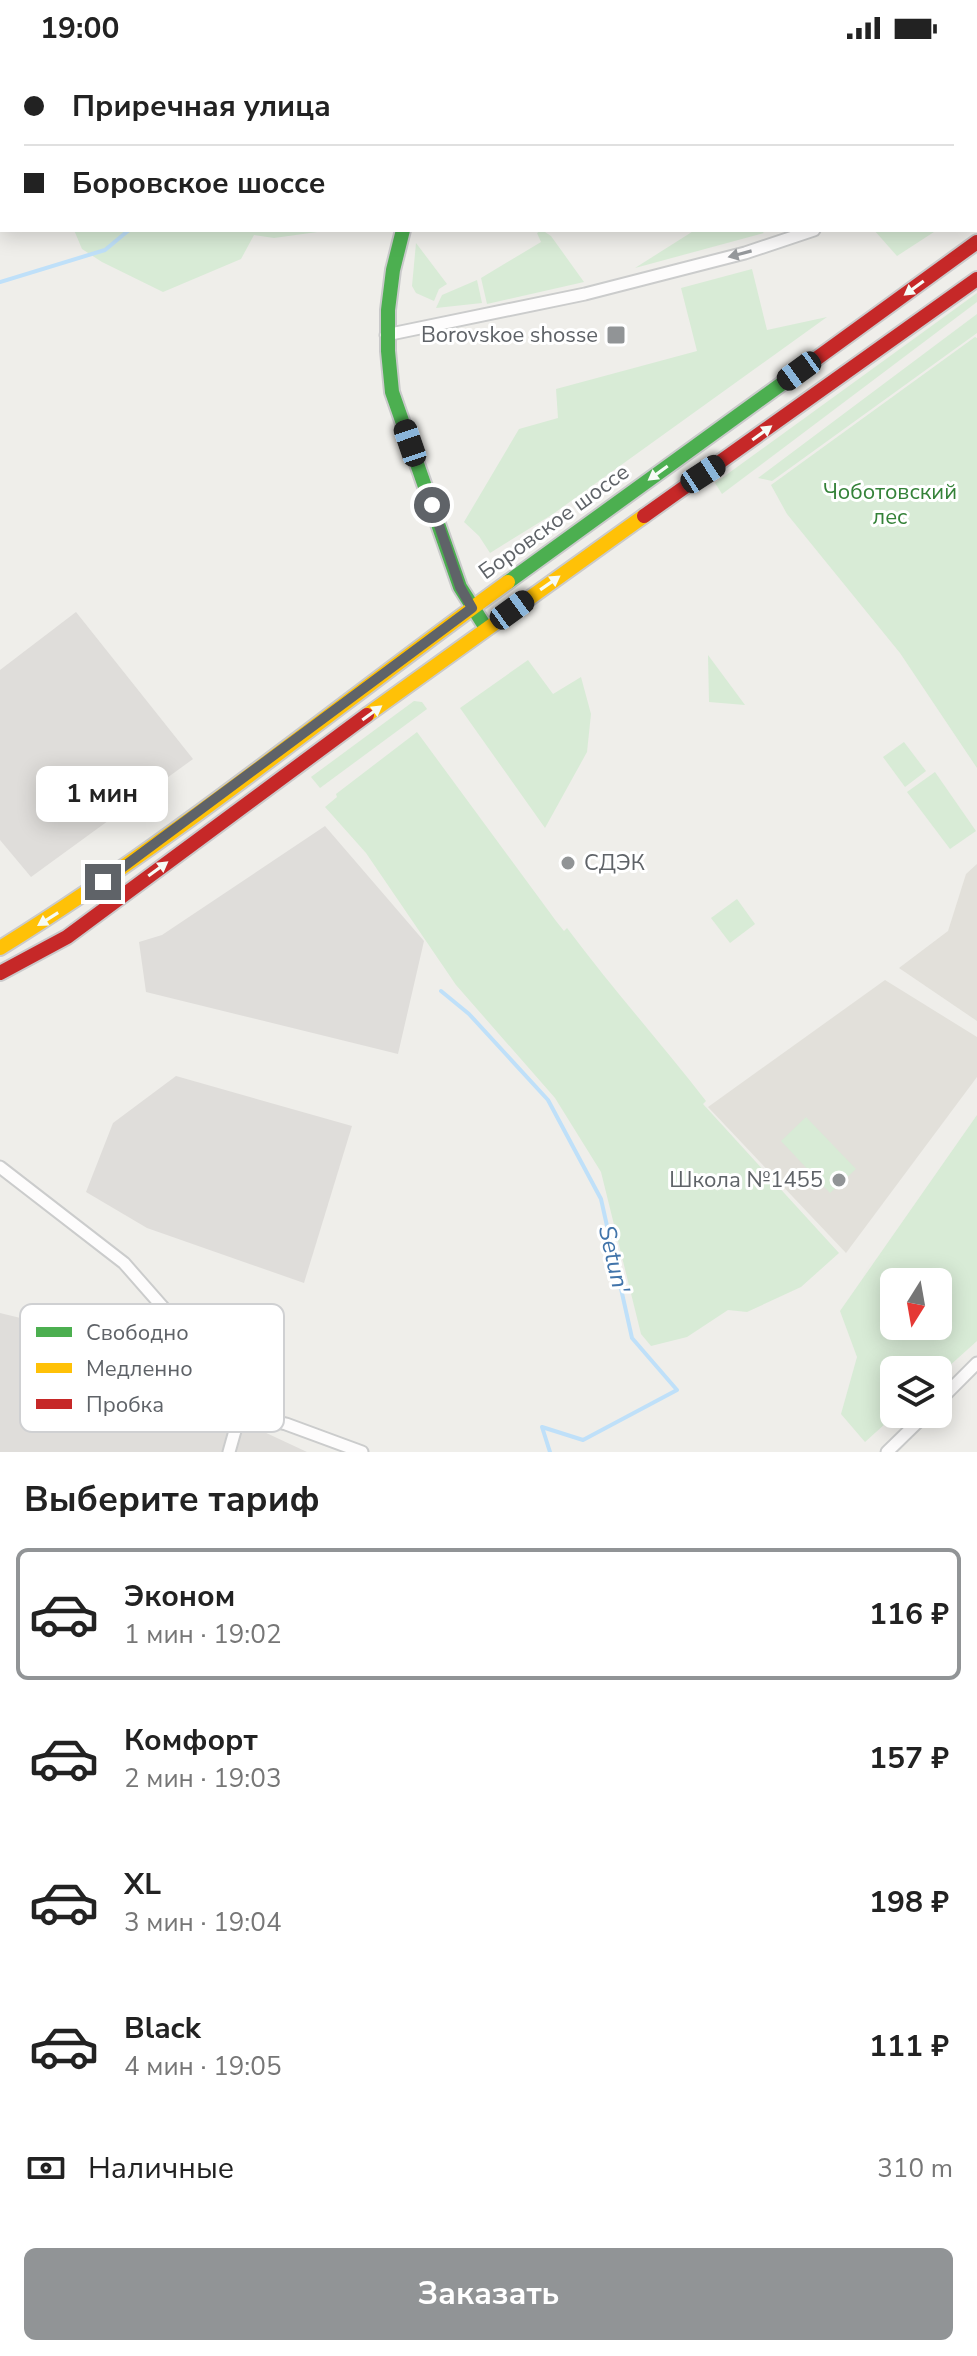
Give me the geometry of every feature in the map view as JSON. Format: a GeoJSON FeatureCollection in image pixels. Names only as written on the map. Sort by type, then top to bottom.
{"type":"FeatureCollection","features":[{"type":"Feature","properties":{"kind":"main road"},"geometry":{"type":"LineString","coordinates":[[403,232],[387,304],[386,335],[392,392],[460,587],[486,628]]}},
{"type":"Feature","properties":{"kind":"main road","name":"Боровское шоссе"},"geometry":{"type":"LineString","coordinates":[[0,948],[143,854],[472,608],[977,242]]}},
{"type":"Feature","properties":{"kind":"main road"},"geometry":{"type":"LineString","coordinates":[[0,973],[67,937],[486,628],[977,279]]}},
{"type":"Feature","properties":{"kind":"street"},"geometry":{"type":"LineString","coordinates":[[386,335],[585,294],[745,253],[808,232]]}},
{"type":"Feature","properties":{"kind":"street"},"geometry":{"type":"LineString","coordinates":[[0,1167],[124,1263],[160,1304]]}},
{"type":"Feature","properties":{"kind":"street"},"geometry":{"type":"LineString","coordinates":[[952,1388],[977,1363]]}},
{"type":"Feature","properties":{"kind":"street"},"geometry":{"type":"LineString","coordinates":[[284,1424],[362,1452]]}},
{"type":"Feature","properties":{"kind":"street"},"geometry":{"type":"LineString","coordinates":[[887,1452],[912,1428]]}},
{"type":"Feature","properties":{"kind":"street"},"geometry":{"type":"LineString","coordinates":[[229,1452],[235,1432]]}},
{"type":"Feature","properties":{"kind":"shaded area"},"geometry":{"type":"Polygon","coordinates":[[[76,612],[193,759],[31,877],[0,840],[0,670],[76,612]]]}},
{"type":"Feature","properties":{"kind":"shaded area"},"geometry":{"type":"Polygon","coordinates":[[[325,826],[424,941],[398,1054],[146,992],[139,942],[162,935],[325,826]]]}},
{"type":"Feature","properties":{"kind":"shaded area"},"geometry":{"type":"Polygon","coordinates":[[[977,864],[977,1021],[899,968],[948,931],[966,874],[977,864]]]}},
{"type":"Feature","properties":{"kind":"shaded area","name":"Школа №1455"},"geometry":{"type":"Polygon","coordinates":[[[885,980],[977,1037],[977,1077],[846,1253],[708,1107],[885,980]]]}},
{"type":"Feature","properties":{"kind":"shaded area"},"geometry":{"type":"Polygon","coordinates":[[[176,1076],[352,1126],[304,1283],[147,1228],[86,1192],[113,1123],[176,1076]]]}},
{"type":"Feature","properties":{"kind":"shaded area"},"geometry":{"type":"Polygon","coordinates":[[[0,1313],[20,1318],[20,1432],[264,1432],[307,1452],[0,1452],[0,1313]]]}},
{"type":"Feature","properties":{"kind":"green space"},"geometry":{"type":"Polygon","coordinates":[[[75,232],[318,232],[274,238],[254,235],[241,259],[163,292],[82,249],[75,232]]]}},
{"type":"Feature","properties":{"kind":"green space"},"geometry":{"type":"Polygon","coordinates":[[[545,232],[551,236],[584,282],[487,304],[481,278],[541,242],[537,233],[545,232]]]}},
{"type":"Feature","properties":{"kind":"green space"},"geometry":{"type":"Polygon","coordinates":[[[692,232],[764,233],[635,268],[692,232]]]}},
{"type":"Feature","properties":{"kind":"green space"},"geometry":{"type":"Polygon","coordinates":[[[876,232],[934,232],[897,256],[876,232]]]}},
{"type":"Feature","properties":{"kind":"green space"},"geometry":{"type":"Polygon","coordinates":[[[416,243],[447,284],[439,289],[434,301],[416,293],[412,286],[416,243]]]}},
{"type":"Feature","properties":{"kind":"green space"},"geometry":{"type":"Polygon","coordinates":[[[752,269],[767,330],[827,317],[553,514],[490,553],[479,536],[464,522],[519,429],[558,418],[556,389],[697,351],[681,288],[752,269]]]}},
{"type":"Feature","properties":{"kind":"green space"},"geometry":{"type":"Polygon","coordinates":[[[477,280],[482,303],[436,308],[442,295],[477,280]]]}},
{"type":"Feature","properties":{"kind":"green space"},"geometry":{"type":"Polygon","coordinates":[[[977,293],[977,302],[722,494],[715,483],[977,293]]]}},
{"type":"Feature","properties":{"kind":"green space"},"geometry":{"type":"Polygon","coordinates":[[[977,314],[977,333],[772,481],[758,478],[977,314]]]}},
{"type":"Feature","properties":{"kind":"green space","name":"Чоботовский лес"},"geometry":{"type":"Polygon","coordinates":[[[975,337],[977,768],[900,653],[787,514],[771,485],[975,337]]]}},
{"type":"Feature","properties":{"kind":"green space"},"geometry":{"type":"Polygon","coordinates":[[[708,655],[745,705],[709,702],[708,655]]]}},
{"type":"Feature","properties":{"kind":"green space"},"geometry":{"type":"Polygon","coordinates":[[[528,660],[553,694],[581,677],[591,714],[587,752],[545,828],[460,708],[528,660]]]}},
{"type":"Feature","properties":{"kind":"green space"},"geometry":{"type":"Polygon","coordinates":[[[414,701],[422,702],[427,709],[320,788],[311,777],[414,701]]]}},
{"type":"Feature","properties":{"kind":"green space"},"geometry":{"type":"Polygon","coordinates":[[[417,732],[556,921],[564,931],[567,928],[689,1079],[706,1101],[703,1104],[839,1253],[801,1287],[747,1312],[728,1310],[687,1337],[651,1346],[641,1334],[601,1172],[555,1098],[456,985],[366,853],[325,807],[337,797],[336,794],[417,732]]]}},
{"type":"Feature","properties":{"kind":"green space"},"geometry":{"type":"Polygon","coordinates":[[[904,742],[926,771],[905,787],[883,757],[904,742]]]}},
{"type":"Feature","properties":{"kind":"green space"},"geometry":{"type":"Polygon","coordinates":[[[935,772],[976,831],[950,849],[907,792],[935,772]]]}},
{"type":"Feature","properties":{"kind":"green space"},"geometry":{"type":"Polygon","coordinates":[[[737,899],[755,924],[730,943],[711,918],[737,899]]]}},
{"type":"Feature","properties":{"kind":"green space"},"geometry":{"type":"Polygon","coordinates":[[[977,1115],[977,1341],[952,1363],[952,1356],[880,1356],[880,1428],[865,1442],[841,1414],[857,1357],[840,1311],[977,1115]]]}},
{"type":"Feature","properties":{"kind":"green space"},"geometry":{"type":"Polygon","coordinates":[[[806,1117],[856,1169],[830,1193],[781,1141],[806,1117]]]}},
{"type":"Feature","properties":{"kind":"waterway","name":"Setun'"},"geometry":{"type":"LineString","coordinates":[[0,282],[105,250],[127,232]]}},
{"type":"Feature","properties":{"kind":"waterway","name":"Setun'"},"geometry":{"type":"LineString","coordinates":[[441,991],[469,1014],[548,1100],[601,1199],[632,1338],[677,1390],[583,1440],[542,1427],[550,1452]]}},
{"type":"Feature","properties":{"kind":"traffic: fast"},"geometry":{"type":"LineString","coordinates":[[402,232],[388,310],[392,392],[460,587],[486,628]]}},
{"type":"Feature","properties":{"kind":"traffic: fast"},"geometry":{"type":"LineString","coordinates":[[508,582],[816,359]]}},
{"type":"Feature","properties":{"kind":"traffic: slow"},"geometry":{"type":"LineString","coordinates":[[367,715],[644,516]]}},
{"type":"Feature","properties":{"kind":"traffic: slow"},"geometry":{"type":"LineString","coordinates":[[0,948],[131,862],[508,582]]}},
{"type":"Feature","properties":{"kind":"traffic: jam"},"geometry":{"type":"LineString","coordinates":[[816,359],[977,242]]}},
{"type":"Feature","properties":{"kind":"traffic: jam"},"geometry":{"type":"LineString","coordinates":[[644,516],[977,279]]}},
{"type":"Feature","properties":{"kind":"traffic: jam"},"geometry":{"type":"LineString","coordinates":[[0,973],[67,937],[367,715]]}},
{"type":"Feature","properties":{"kind":"place","name":"Borovskoe shosse"},"geometry":{"type":"Point","coordinates":[616,335]}},
{"type":"Feature","properties":{"kind":"place","name":"СДЭК"},"geometry":{"type":"Point","coordinates":[568,863]}},
{"type":"Feature","properties":{"kind":"place","name":"Школа №1455"},"geometry":{"type":"Point","coordinates":[839,1180]}},
{"type":"Feature","properties":{"kind":"route"},"geometry":{"type":"LineString","coordinates":[[103,882],[472,608],[460,587],[432,505]]}}]}
